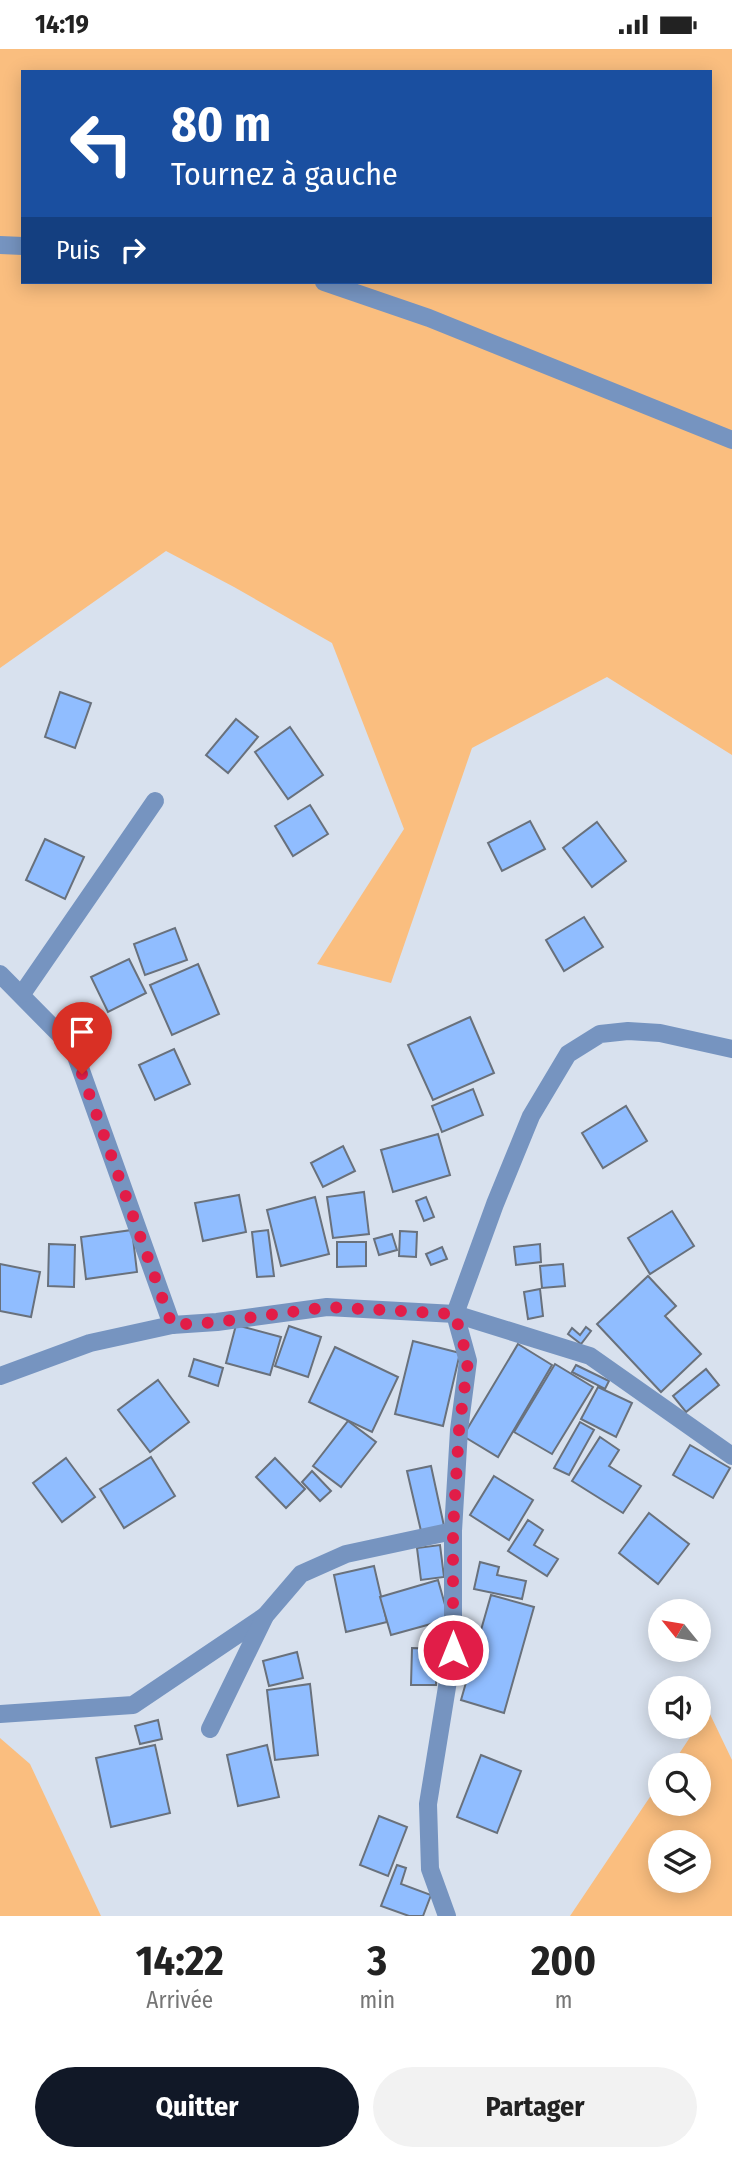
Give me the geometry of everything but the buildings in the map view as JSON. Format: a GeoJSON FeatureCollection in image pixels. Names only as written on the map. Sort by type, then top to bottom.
{"type":"FeatureCollection","features":[{"type":"Feature","properties":{"kind":"street"},"geometry":{"type":"LineString","coordinates":[[0,245],[21,246]]}},
{"type":"Feature","properties":{"kind":"street"},"geometry":{"type":"LineString","coordinates":[[330,284],[429,318],[732,440]]}},
{"type":"Feature","properties":{"kind":"street"},"geometry":{"type":"LineString","coordinates":[[22,994],[155,801]]}},
{"type":"Feature","properties":{"kind":"street"},"geometry":{"type":"LineString","coordinates":[[0,974],[73,1048],[172,1325]]}},
{"type":"Feature","properties":{"kind":"street"},"geometry":{"type":"LineString","coordinates":[[447,1916],[430,1869],[428,1804],[453,1650],[453,1531],[459,1430],[468,1361],[455,1314],[531,1116],[568,1054],[600,1034],[628,1031],[660,1033],[732,1049]]}},
{"type":"Feature","properties":{"kind":"street"},"geometry":{"type":"LineString","coordinates":[[0,1376],[90,1343],[172,1325],[218,1322],[327,1307],[455,1314],[590,1356],[732,1456]]}},
{"type":"Feature","properties":{"kind":"street"},"geometry":{"type":"LineString","coordinates":[[210,1729],[265,1616],[301,1574],[346,1554],[453,1531]]}},
{"type":"Feature","properties":{"kind":"street"},"geometry":{"type":"LineString","coordinates":[[0,1714],[133,1706],[265,1616]]}},
{"type":"Feature","properties":{"kind":"shaded area"},"geometry":{"type":"Polygon","coordinates":[[[0,49],[732,49],[732,755],[607,677],[472,748],[391,983],[317,964],[404,829],[332,643],[166,551],[0,668],[0,49]]]}},
{"type":"Feature","properties":{"kind":"shaded area"},"geometry":{"type":"Polygon","coordinates":[[[711,1716],[732,1760],[732,1916],[570,1916],[648,1800],[648,1816],[711,1816],[711,1753],[680,1753],[689,1739],[711,1739],[711,1716]]]}},
{"type":"Feature","properties":{"kind":"shaded area"},"geometry":{"type":"Polygon","coordinates":[[[0,1738],[30,1764],[101,1916],[0,1916],[0,1738]]]}},
{"type":"Feature","properties":{"kind":"route"},"geometry":{"type":"LineString","coordinates":[[82,1074],[172,1325],[218,1322],[327,1307],[455,1314],[468,1361],[459,1430],[453,1531],[453,1650]]}}]}
